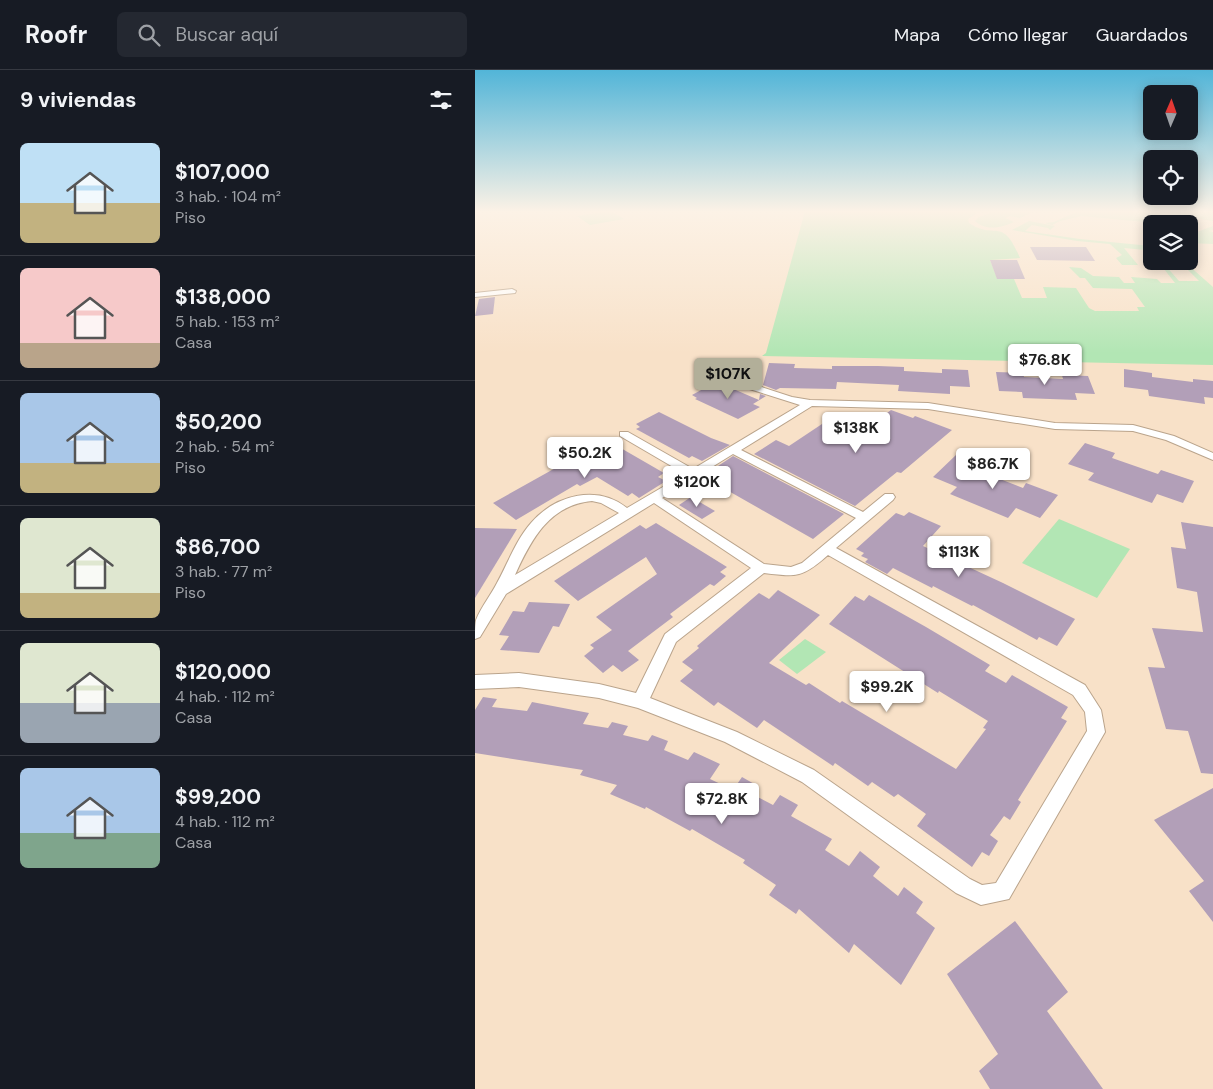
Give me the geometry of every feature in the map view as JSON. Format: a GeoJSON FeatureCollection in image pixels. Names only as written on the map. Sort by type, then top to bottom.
{"type":"FeatureCollection","features":[{"type":"Feature","properties":{"kind":"street"},"geometry":{"type":"LineString","coordinates":[[475,295],[512,291]]}},
{"type":"Feature","properties":{"kind":"street"},"geometry":{"type":"LineString","coordinates":[[743,384],[790,400],[810,403],[928,406],[1055,426],[1133,428],[1170,438],[1213,457]]}},
{"type":"Feature","properties":{"kind":"street"},"geometry":{"type":"LineString","coordinates":[[500,591],[810,403]]}},
{"type":"Feature","properties":{"kind":"street"},"geometry":{"type":"LineString","coordinates":[[624,434],[694,474]]}},
{"type":"Feature","properties":{"kind":"street"},"geometry":{"type":"LineString","coordinates":[[733,450],[863,517]]}},
{"type":"Feature","properties":{"kind":"street"},"geometry":{"type":"LineString","coordinates":[[475,633],[536,526],[559,506],[584,497],[599,497],[617,504],[627,514]]}},
{"type":"Feature","properties":{"kind":"street"},"geometry":{"type":"LineString","coordinates":[[654,498],[761,568],[792,572],[807,566],[889,497]]}},
{"type":"Feature","properties":{"kind":"street"},"geometry":{"type":"LineString","coordinates":[[475,682],[519,680],[599,691],[639,701],[731,737],[808,776],[963,886],[981,895],[1002,892],[1096,732],[1093,710],[1079,690],[827,549]]}},
{"type":"Feature","properties":{"kind":"street"},"geometry":{"type":"LineString","coordinates":[[639,701],[670,638],[761,568]]}},
{"type":"Feature","properties":{"kind":"green space"},"geometry":{"type":"Polygon","coordinates":[[[792,259],[1012,259],[990,260],[997,278],[1014,279],[1022,298],[1047,298],[1043,287],[1076,288],[1089,308],[1095,311],[1139,311],[1137,307],[1145,307],[1132,289],[1093,288],[1085,278],[1080,278],[1069,267],[1081,268],[1093,276],[1119,277],[1124,283],[1135,283],[1131,277],[1157,279],[1161,283],[1175,283],[1165,270],[1169,270],[1179,281],[1199,281],[1188,270],[1194,270],[1213,287],[1213,365],[762,356],[766,353],[792,259]]]}},
{"type":"Feature","properties":{"kind":"green space"},"geometry":{"type":"Polygon","coordinates":[[[1116,259],[1133,259],[1138,265],[1122,265],[1116,259]]]}},
{"type":"Feature","properties":{"kind":"green space"},"geometry":{"type":"Polygon","coordinates":[[[1059,519],[1130,549],[1097,598],[1022,563],[1059,519]]]}},
{"type":"Feature","properties":{"kind":"green space"},"geometry":{"type":"Polygon","coordinates":[[[805,639],[826,652],[797,674],[779,660],[805,639]]]}},
{"type":"Feature","properties":{"kind":"building"},"geometry":{"type":"Polygon","coordinates":[[[1036,259],[1093,259],[1095,261],[1036,259]]]}},
{"type":"Feature","properties":{"kind":"building"},"geometry":{"type":"Polygon","coordinates":[[[990,260],[1017,260],[1025,279],[997,279],[990,260]]]}},
{"type":"Feature","properties":{"kind":"building"},"geometry":{"type":"Polygon","coordinates":[[[495,297],[493,314],[475,316],[479,299],[495,297]]]}},
{"type":"Feature","properties":{"kind":"building"},"geometry":{"type":"Polygon","coordinates":[[[769,363],[795,364],[794,368],[832,369],[832,366],[878,366],[904,367],[904,371],[942,373],[942,369],[968,370],[970,387],[950,386],[950,394],[898,391],[899,385],[837,382],[836,389],[780,388],[776,390],[763,385],[769,363]]]}},
{"type":"Feature","properties":{"kind":"building"},"geometry":{"type":"Polygon","coordinates":[[[1124,369],[1152,373],[1152,377],[1193,382],[1193,379],[1213,381],[1213,398],[1204,397],[1205,404],[1149,396],[1148,390],[1124,387],[1124,369]]]}},
{"type":"Feature","properties":{"kind":"building"},"geometry":{"type":"Polygon","coordinates":[[[996,372],[1023,373],[1024,377],[1063,379],[1062,375],[1088,376],[1095,394],[1075,393],[1077,400],[1023,398],[1022,392],[999,391],[996,372]]]}},
{"type":"Feature","properties":{"kind":"building"},"geometry":{"type":"Polygon","coordinates":[[[714,383],[721,386],[724,385],[759,400],[760,394],[766,396],[753,404],[760,407],[738,419],[695,399],[697,398],[692,395],[714,383]]]}},
{"type":"Feature","properties":{"kind":"building"},"geometry":{"type":"Polygon","coordinates":[[[891,410],[913,418],[915,416],[952,430],[901,473],[897,472],[855,506],[754,454],[776,440],[789,446],[828,420],[860,433],[891,410]]]}},
{"type":"Feature","properties":{"kind":"building"},"geometry":{"type":"Polygon","coordinates":[[[659,412],[711,438],[730,445],[702,461],[692,456],[689,458],[636,429],[640,427],[636,424],[659,412]]]}},
{"type":"Feature","properties":{"kind":"building"},"geometry":{"type":"Polygon","coordinates":[[[602,442],[607,445],[612,443],[664,473],[658,477],[666,481],[639,498],[632,493],[628,496],[597,477],[580,486],[577,484],[516,520],[493,503],[602,442]]]}},
{"type":"Feature","properties":{"kind":"building"},"geometry":{"type":"Polygon","coordinates":[[[1085,443],[1115,453],[1112,458],[1158,474],[1161,470],[1194,481],[1183,503],[1157,494],[1152,503],[1088,480],[1094,473],[1068,464],[1085,443]]]}},
{"type":"Feature","properties":{"kind":"building"},"geometry":{"type":"Polygon","coordinates":[[[956,455],[984,466],[979,471],[1023,488],[1026,483],[1058,495],[1040,518],[1016,508],[1008,518],[950,494],[957,487],[933,477],[956,455]]]}},
{"type":"Feature","properties":{"kind":"building"},"geometry":{"type":"Polygon","coordinates":[[[733,456],[844,514],[813,539],[711,481],[724,473],[715,468],[733,456]]]}},
{"type":"Feature","properties":{"kind":"building"},"geometry":{"type":"Polygon","coordinates":[[[691,497],[715,511],[702,519],[679,505],[691,497]]]}},
{"type":"Feature","properties":{"kind":"building"},"geometry":{"type":"Polygon","coordinates":[[[909,512],[941,526],[923,546],[1075,619],[1057,646],[1039,637],[1037,640],[973,605],[933,586],[932,588],[893,568],[887,574],[865,562],[868,559],[861,556],[864,553],[856,549],[896,513],[904,516],[909,512]]]}},
{"type":"Feature","properties":{"kind":"building"},"geometry":{"type":"Polygon","coordinates":[[[1181,522],[1213,527],[1213,774],[1201,773],[1188,731],[1166,729],[1148,667],[1165,668],[1152,628],[1203,632],[1197,592],[1177,588],[1171,547],[1186,549],[1181,522]]]}},
{"type":"Feature","properties":{"kind":"building"},"geometry":{"type":"Polygon","coordinates":[[[656,523],[727,567],[720,572],[726,576],[714,586],[710,584],[670,614],[673,617],[628,651],[639,660],[622,672],[613,665],[603,673],[584,656],[594,648],[590,645],[612,630],[596,617],[657,574],[646,557],[578,601],[554,581],[640,525],[646,529],[656,523]]]}},
{"type":"Feature","properties":{"kind":"building"},"geometry":{"type":"Polygon","coordinates":[[[475,528],[517,529],[475,598],[475,528]]]}},
{"type":"Feature","properties":{"kind":"building"},"geometry":{"type":"Polygon","coordinates":[[[778,590],[820,615],[769,663],[806,685],[809,683],[840,703],[842,701],[956,769],[986,729],[983,728],[988,721],[939,691],[938,693],[829,624],[855,596],[864,601],[869,595],[926,627],[990,665],[985,671],[1006,683],[1012,675],[1068,707],[1061,718],[1067,721],[1018,800],[1021,802],[1010,820],[1004,816],[990,835],[998,841],[989,856],[982,852],[972,867],[917,826],[926,814],[898,794],[894,797],[872,782],[868,786],[835,763],[833,766],[764,720],[757,728],[718,702],[714,706],[680,681],[693,670],[682,662],[699,648],[697,646],[759,593],[769,599],[778,590]]]}},
{"type":"Feature","properties":{"kind":"building"},"geometry":{"type":"Polygon","coordinates":[[[529,602],[570,604],[559,627],[553,626],[539,653],[500,650],[509,636],[499,635],[513,611],[524,612],[529,602]]]}},
{"type":"Feature","properties":{"kind":"building"},"geometry":{"type":"Polygon","coordinates":[[[483,697],[497,699],[492,707],[527,711],[532,702],[589,713],[583,724],[608,728],[612,722],[628,726],[623,735],[648,741],[652,735],[668,741],[664,750],[688,760],[694,752],[720,764],[710,779],[733,790],[742,777],[756,785],[750,793],[773,805],[780,795],[798,805],[791,816],[832,839],[825,850],[849,866],[860,851],[880,867],[873,876],[898,896],[904,887],[923,902],[916,913],[935,928],[901,985],[854,944],[849,953],[799,909],[796,914],[769,895],[776,885],[743,863],[745,860],[692,829],[690,831],[646,807],[645,809],[610,794],[617,785],[580,775],[583,770],[475,753],[475,710],[483,697]]]}},
{"type":"Feature","properties":{"kind":"building"},"geometry":{"type":"Polygon","coordinates":[[[1213,788],[1213,922],[1189,891],[1204,881],[1154,820],[1213,788]]]}},
{"type":"Feature","properties":{"kind":"building"},"geometry":{"type":"Polygon","coordinates":[[[1015,921],[1068,992],[1047,1011],[1103,1089],[990,1089],[979,1071],[998,1054],[947,974],[1015,921]]]}}]}
